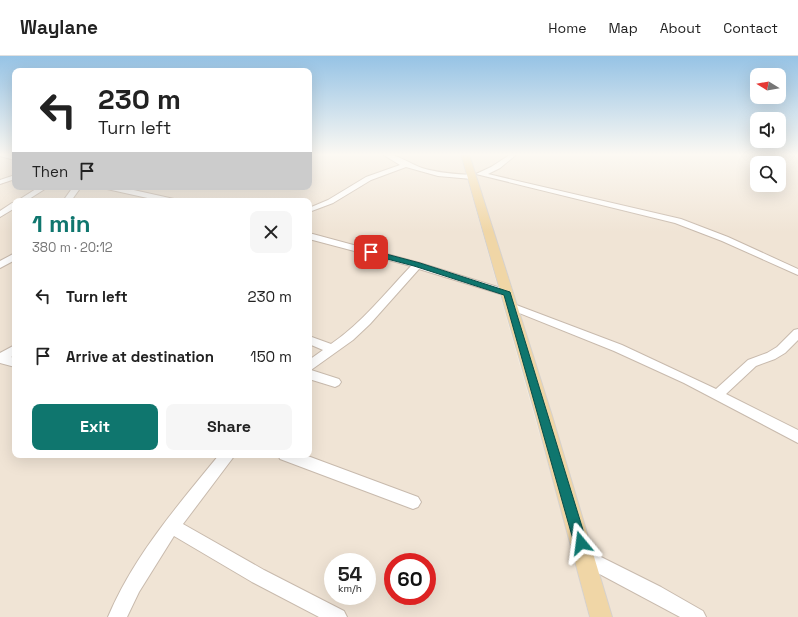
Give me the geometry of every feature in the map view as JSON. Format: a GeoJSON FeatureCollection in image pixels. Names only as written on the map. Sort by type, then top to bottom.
{"type":"FeatureCollection","features":[{"type":"Feature","properties":{"kind":"main road"},"geometry":{"type":"LineString","coordinates":[[475,180],[602,617]]}},
{"type":"Feature","properties":{"kind":"street"},"geometry":{"type":"LineString","coordinates":[[312,209],[331,202],[366,180]]}},
{"type":"Feature","properties":{"kind":"street"},"geometry":{"type":"LineString","coordinates":[[497,180],[678,221],[725,239],[798,272]]}},
{"type":"Feature","properties":{"kind":"street"},"geometry":{"type":"LineString","coordinates":[[26,198],[39,190]]}},
{"type":"Feature","properties":{"kind":"street"},"geometry":{"type":"LineString","coordinates":[[122,190],[157,198]]}},
{"type":"Feature","properties":{"kind":"street"},"geometry":{"type":"LineString","coordinates":[[134,193],[141,190]]}},
{"type":"Feature","properties":{"kind":"street"},"geometry":{"type":"LineString","coordinates":[[0,215],[12,207]]}},
{"type":"Feature","properties":{"kind":"street"},"geometry":{"type":"LineString","coordinates":[[312,237],[417,264],[509,300],[618,348],[717,395],[798,437]]}},
{"type":"Feature","properties":{"kind":"street"},"geometry":{"type":"LineString","coordinates":[[0,265],[12,258]]}},
{"type":"Feature","properties":{"kind":"street"},"geometry":{"type":"LineString","coordinates":[[312,364],[366,321],[417,264]]}},
{"type":"Feature","properties":{"kind":"street"},"geometry":{"type":"LineString","coordinates":[[717,395],[752,363],[771,356],[781,350],[798,333]]}},
{"type":"Feature","properties":{"kind":"street"},"geometry":{"type":"LineString","coordinates":[[312,341],[324,345],[331,350]]}},
{"type":"Feature","properties":{"kind":"street"},"geometry":{"type":"LineString","coordinates":[[1,358],[12,351]]}},
{"type":"Feature","properties":{"kind":"street"},"geometry":{"type":"LineString","coordinates":[[1,358],[12,361]]}},
{"type":"Feature","properties":{"kind":"street"},"geometry":{"type":"LineString","coordinates":[[312,375],[335,382]]}},
{"type":"Feature","properties":{"kind":"street"},"geometry":{"type":"LineString","coordinates":[[117,617],[133,586],[171,526],[226,458]]}},
{"type":"Feature","properties":{"kind":"street"},"geometry":{"type":"LineString","coordinates":[[294,458],[413,502]]}},
{"type":"Feature","properties":{"kind":"street"},"geometry":{"type":"LineString","coordinates":[[171,526],[258,576],[338,617]]}},
{"type":"Feature","properties":{"kind":"street"},"geometry":{"type":"LineString","coordinates":[[585,557],[655,593],[697,617]]}},
{"type":"Feature","properties":{"kind":"shaded area"},"geometry":{"type":"Polygon","coordinates":[[[0,180],[12,180],[12,190],[312,190],[312,180],[467,180],[561,510],[589,617],[0,617],[0,180]]]}},
{"type":"Feature","properties":{"kind":"shaded area"},"geometry":{"type":"Polygon","coordinates":[[[477,180],[750,180],[750,192],[786,192],[786,180],[798,180],[798,617],[612,617],[513,290],[477,180]]]}},
{"type":"Feature","properties":{"kind":"route"},"geometry":{"type":"LineString","coordinates":[[371,252],[417,264],[507,293],[581,543]]}}]}
